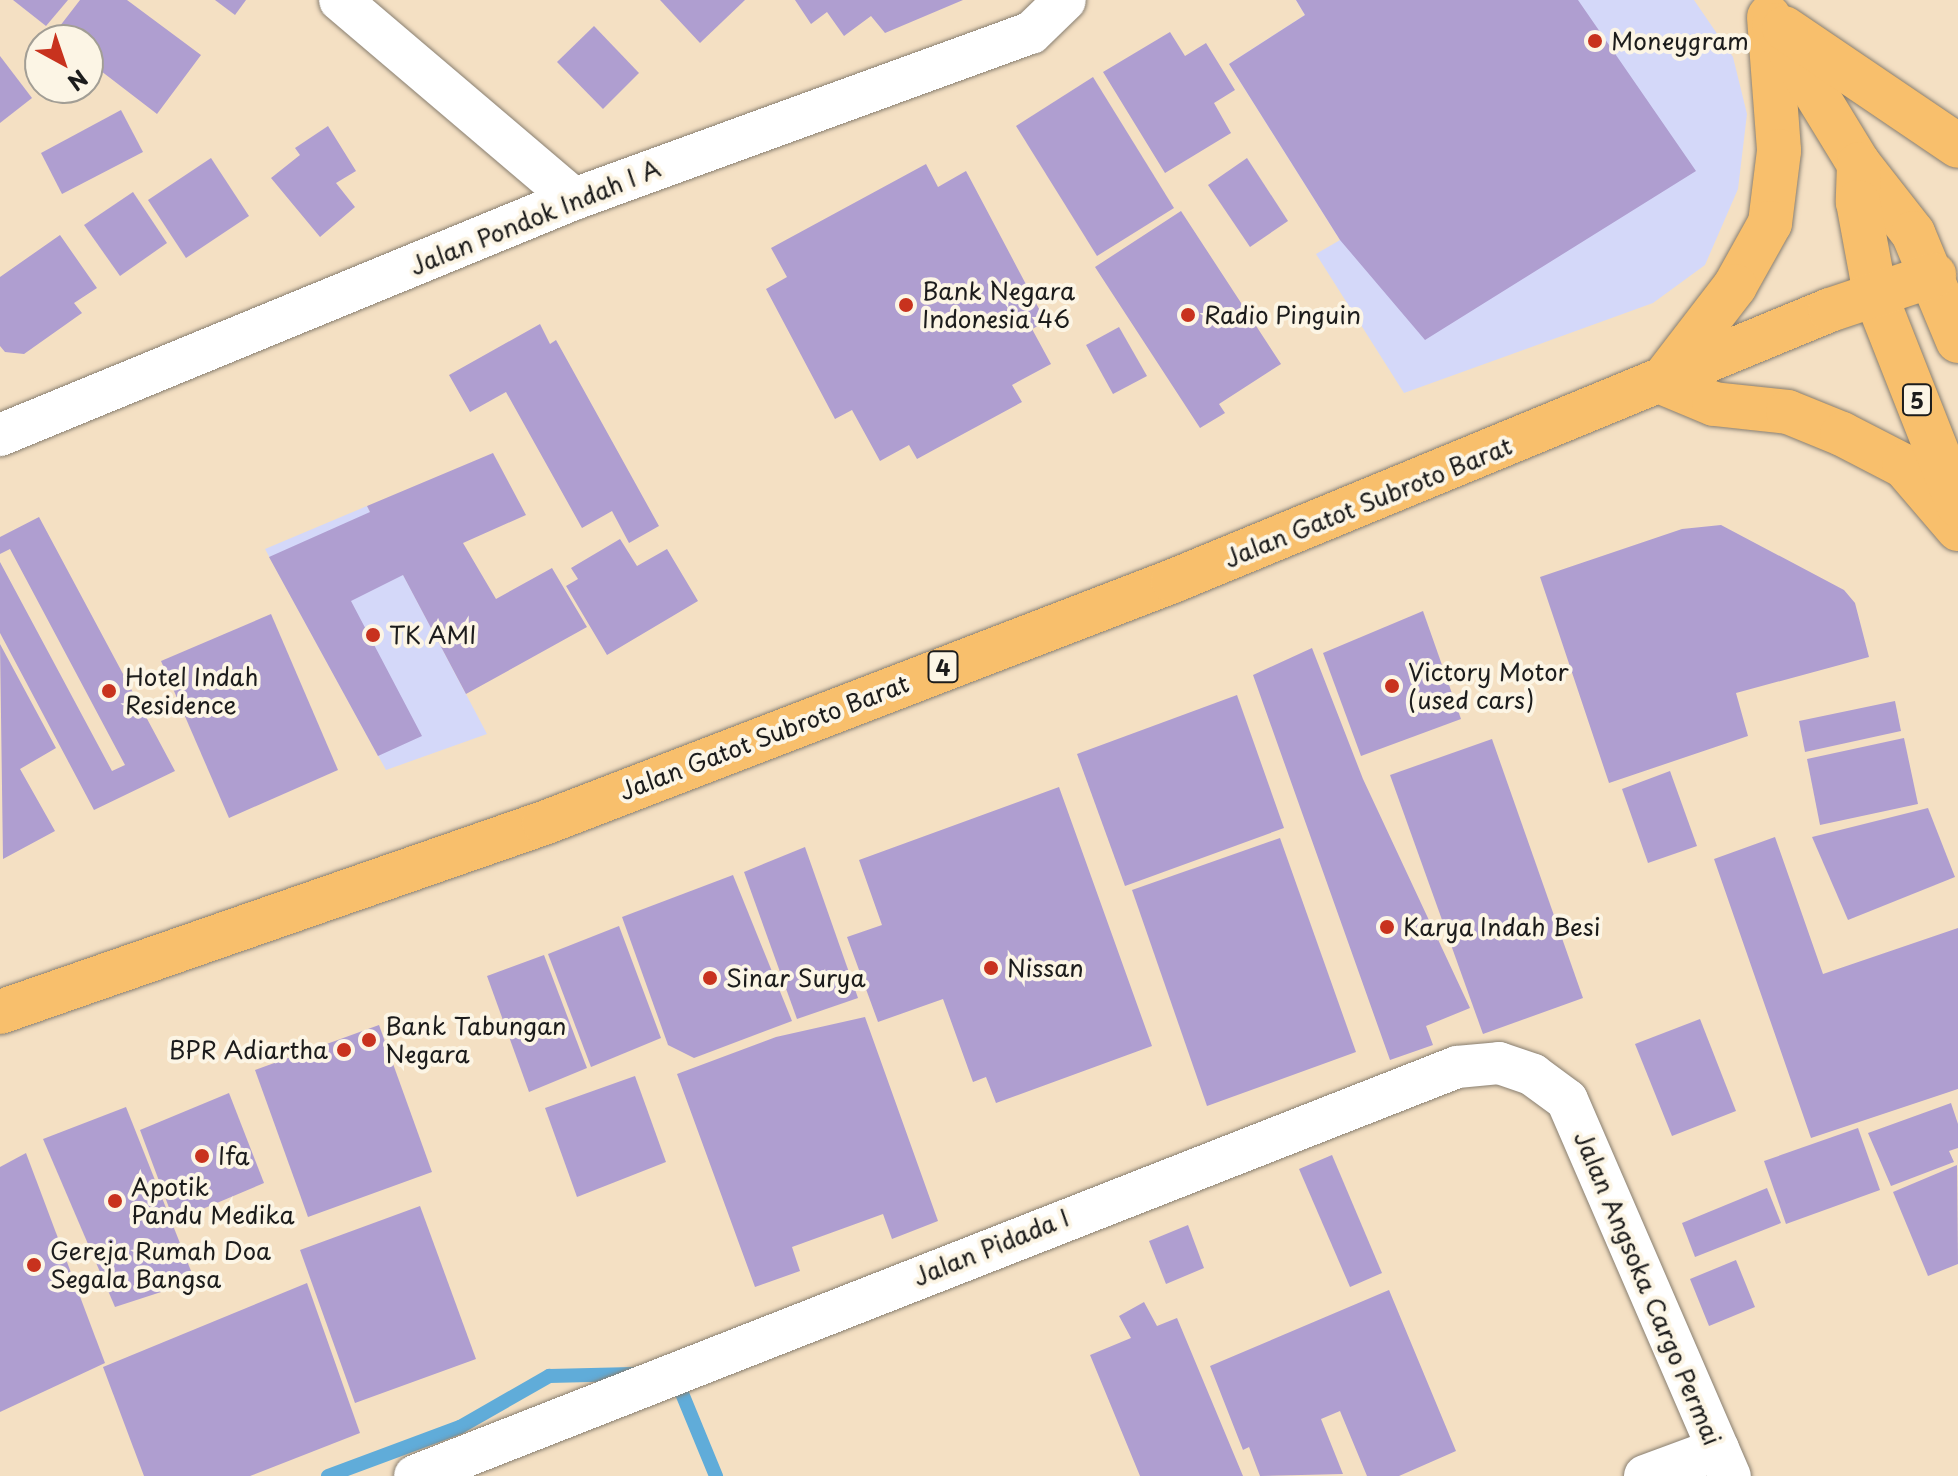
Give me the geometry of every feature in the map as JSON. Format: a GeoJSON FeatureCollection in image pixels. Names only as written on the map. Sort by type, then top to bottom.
{"type":"FeatureCollection","features":[{"type":"Feature","properties":{"kind":"highway"},"geometry":{"type":"LineString","coordinates":[[1763,9],[1958,146]]}},
{"type":"Feature","properties":{"kind":"highway"},"geometry":{"type":"LineString","coordinates":[[1763,9],[1859,164],[1891,201],[1934,275],[1958,341]]}},
{"type":"Feature","properties":{"kind":"highway"},"geometry":{"type":"LineString","coordinates":[[1763,9],[1779,151],[1770,223],[1735,286],[1661,382],[1714,404],[1788,412],[1842,434],[1904,466],[1958,529]]}},
{"type":"Feature","properties":{"kind":"highway","name":"5"},"geometry":{"type":"LineString","coordinates":[[1859,164],[1858,202],[1875,294],[1958,505]]}},
{"type":"Feature","properties":{"kind":"highway","name":"4"},"geometry":{"type":"LineString","coordinates":[[1875,294],[1934,275]]}},
{"type":"Feature","properties":{"kind":"highway","name":"Jalan Gatot Subroto Barat"},"geometry":{"type":"LineString","coordinates":[[0,1012],[544,823],[1173,581],[1875,294]]}},
{"type":"Feature","properties":{"kind":"street"},"geometry":{"type":"LineString","coordinates":[[340,0],[574,199]]}},
{"type":"Feature","properties":{"kind":"street","name":"Jalan Pondok Indah I A"},"geometry":{"type":"LineString","coordinates":[[0,435],[574,199],[1031,33],[1065,0]]}},
{"type":"Feature","properties":{"kind":"street","name":"Jalan Pidada I"},"geometry":{"type":"LineString","coordinates":[[415,1476],[1457,1067],[1499,1063],[1533,1075],[1567,1100]]}},
{"type":"Feature","properties":{"kind":"street","name":"Jalan Angsoka Cargo Permai"},"geometry":{"type":"LineString","coordinates":[[1567,1100],[1724,1462]]}},
{"type":"Feature","properties":{"kind":"street"},"geometry":{"type":"LineString","coordinates":[[1645,1476],[1724,1462]]}},
{"type":"Feature","properties":{"kind":"shaded area"},"geometry":{"type":"Polygon","coordinates":[[[1296,0],[1694,0],[1733,57],[1747,114],[1738,189],[1705,265],[1653,303],[1404,393],[1316,254],[1340,240],[1229,64],[1305,15],[1296,0]]]}},
{"type":"Feature","properties":{"kind":"shaded area","name":"TK AMI"},"geometry":{"type":"Polygon","coordinates":[[[367,506],[487,734],[386,770],[265,549],[367,506]]]}},
{"type":"Feature","properties":{"kind":"building"},"geometry":{"type":"Polygon","coordinates":[[[13,0],[68,0],[48,24],[43,24],[13,0]]]}},
{"type":"Feature","properties":{"kind":"building"},"geometry":{"type":"Polygon","coordinates":[[[80,0],[127,0],[201,55],[157,114],[104,73],[104,24],[61,24],[80,0]]]}},
{"type":"Feature","properties":{"kind":"building"},"geometry":{"type":"Polygon","coordinates":[[[215,0],[246,0],[235,15],[215,0]]]}},
{"type":"Feature","properties":{"kind":"building"},"geometry":{"type":"Polygon","coordinates":[[[660,0],[745,0],[700,43],[660,0]]]}},
{"type":"Feature","properties":{"kind":"building"},"geometry":{"type":"Polygon","coordinates":[[[795,0],[963,0],[885,33],[871,16],[844,36],[827,12],[811,24],[795,0]]]}},
{"type":"Feature","properties":{"kind":"building"},"geometry":{"type":"Polygon","coordinates":[[[1296,0],[1578,0],[1696,171],[1425,340],[1340,240],[1229,64],[1305,15],[1296,0]]]}},
{"type":"Feature","properties":{"kind":"building"},"geometry":{"type":"Polygon","coordinates":[[[594,26],[639,73],[603,109],[557,62],[594,26]]]}},
{"type":"Feature","properties":{"kind":"building"},"geometry":{"type":"Polygon","coordinates":[[[1170,32],[1185,56],[1206,43],[1235,90],[1214,103],[1231,133],[1165,173],[1103,72],[1170,32]]]}},
{"type":"Feature","properties":{"kind":"building"},"geometry":{"type":"Polygon","coordinates":[[[0,56],[24,88],[24,104],[0,123],[0,56]]]}},
{"type":"Feature","properties":{"kind":"building"},"geometry":{"type":"Polygon","coordinates":[[[1093,77],[1174,208],[1097,256],[1016,126],[1093,77]]]}},
{"type":"Feature","properties":{"kind":"building"},"geometry":{"type":"Polygon","coordinates":[[[121,110],[143,152],[62,194],[41,153],[121,110]]]}},
{"type":"Feature","properties":{"kind":"building"},"geometry":{"type":"Polygon","coordinates":[[[328,126],[356,171],[336,183],[355,207],[320,237],[271,178],[300,155],[295,148],[328,126]]]}},
{"type":"Feature","properties":{"kind":"building"},"geometry":{"type":"Polygon","coordinates":[[[211,158],[249,216],[186,258],[148,200],[211,158]]]}},
{"type":"Feature","properties":{"kind":"building"},"geometry":{"type":"Polygon","coordinates":[[[1247,158],[1288,221],[1250,247],[1208,185],[1247,158]]]}},
{"type":"Feature","properties":{"kind":"building","name":"Bank Negara Indonesia 46"},"geometry":{"type":"Polygon","coordinates":[[[926,164],[938,187],[966,171],[1046,322],[1032,329],[1051,364],[1012,385],[1022,402],[917,459],[909,445],[880,461],[852,410],[835,419],[766,289],[787,277],[771,248],[926,164]]]}},
{"type":"Feature","properties":{"kind":"building"},"geometry":{"type":"Polygon","coordinates":[[[133,192],[167,243],[120,276],[84,225],[133,192]]]}},
{"type":"Feature","properties":{"kind":"building","name":"Radio Pinguin"},"geometry":{"type":"Polygon","coordinates":[[[1181,211],[1281,364],[1219,404],[1225,413],[1200,428],[1095,267],[1181,211]]]}},
{"type":"Feature","properties":{"kind":"building"},"geometry":{"type":"Polygon","coordinates":[[[60,235],[97,288],[74,303],[82,313],[24,354],[5,352],[0,346],[0,277],[60,235]]]}},
{"type":"Feature","properties":{"kind":"building"},"geometry":{"type":"Polygon","coordinates":[[[540,324],[550,344],[556,340],[659,526],[629,543],[612,511],[582,528],[506,392],[470,412],[449,375],[540,324]]]}},
{"type":"Feature","properties":{"kind":"building"},"geometry":{"type":"Polygon","coordinates":[[[1119,327],[1147,376],[1113,394],[1086,345],[1119,327]]]}},
{"type":"Feature","properties":{"kind":"building"},"geometry":{"type":"Polygon","coordinates":[[[493,453],[526,515],[463,543],[496,599],[552,568],[587,627],[466,694],[403,575],[351,601],[422,736],[378,756],[269,557],[370,512],[367,506],[493,453]]]}},
{"type":"Feature","properties":{"kind":"building","name":"Hotel Indah Residence"},"geometry":{"type":"Polygon","coordinates":[[[39,517],[175,771],[94,810],[0,633],[0,562],[112,771],[125,765],[10,549],[0,554],[0,537],[39,517]]]}},
{"type":"Feature","properties":{"kind":"building"},"geometry":{"type":"Polygon","coordinates":[[[1721,525],[1844,590],[1855,603],[1869,657],[1736,693],[1748,736],[1609,783],[1540,577],[1682,529],[1721,525]]]}},
{"type":"Feature","properties":{"kind":"building"},"geometry":{"type":"Polygon","coordinates":[[[620,539],[637,566],[667,549],[698,601],[607,655],[566,586],[578,579],[571,568],[620,539]]]}},
{"type":"Feature","properties":{"kind":"building","name":"Victory Motor (used cars)"},"geometry":{"type":"Polygon","coordinates":[[[1423,611],[1461,719],[1361,756],[1323,653],[1423,611]]]}},
{"type":"Feature","properties":{"kind":"building"},"geometry":{"type":"Polygon","coordinates":[[[271,614],[338,770],[229,818],[161,661],[271,614]]]}},
{"type":"Feature","properties":{"kind":"building"},"geometry":{"type":"Polygon","coordinates":[[[0,644],[56,748],[20,769],[55,831],[3,859],[0,644]]]}},
{"type":"Feature","properties":{"kind":"building","name":"Karya Indah Besi"},"geometry":{"type":"Polygon","coordinates":[[[1312,648],[1363,779],[1470,1008],[1426,1026],[1433,1045],[1390,1060],[1253,675],[1312,648]]]}},
{"type":"Feature","properties":{"kind":"building"},"geometry":{"type":"Polygon","coordinates":[[[1237,695],[1284,828],[1125,886],[1077,754],[1237,695]]]}},
{"type":"Feature","properties":{"kind":"building"},"geometry":{"type":"Polygon","coordinates":[[[1895,701],[1901,731],[1805,752],[1799,721],[1895,701]]]}},
{"type":"Feature","properties":{"kind":"building"},"geometry":{"type":"Polygon","coordinates":[[[1904,738],[1918,804],[1820,825],[1807,759],[1904,738]]]}},
{"type":"Feature","properties":{"kind":"building"},"geometry":{"type":"Polygon","coordinates":[[[1492,739],[1583,998],[1483,1034],[1390,775],[1492,739]]]}},
{"type":"Feature","properties":{"kind":"building"},"geometry":{"type":"Polygon","coordinates":[[[1670,771],[1697,846],[1648,863],[1622,789],[1670,771]]]}},
{"type":"Feature","properties":{"kind":"building","name":"Nissan"},"geometry":{"type":"Polygon","coordinates":[[[1059,787],[1152,1046],[996,1103],[986,1077],[973,1082],[943,999],[878,1022],[847,937],[882,925],[859,860],[1059,787]]]}},
{"type":"Feature","properties":{"kind":"building"},"geometry":{"type":"Polygon","coordinates":[[[1928,808],[1955,877],[1848,920],[1812,837],[1928,808]]]}},
{"type":"Feature","properties":{"kind":"building"},"geometry":{"type":"Polygon","coordinates":[[[1775,837],[1823,974],[1958,928],[1958,1089],[1811,1138],[1714,859],[1775,837]]]}},
{"type":"Feature","properties":{"kind":"building"},"geometry":{"type":"Polygon","coordinates":[[[1280,838],[1356,1052],[1207,1106],[1132,890],[1280,838]]]}},
{"type":"Feature","properties":{"kind":"building"},"geometry":{"type":"Polygon","coordinates":[[[805,847],[858,998],[797,1019],[744,872],[805,847]]]}},
{"type":"Feature","properties":{"kind":"building","name":"Sinar Surya"},"geometry":{"type":"Polygon","coordinates":[[[733,875],[792,1021],[694,1058],[668,1045],[622,917],[733,875]]]}},
{"type":"Feature","properties":{"kind":"building"},"geometry":{"type":"Polygon","coordinates":[[[619,926],[661,1038],[591,1067],[548,954],[619,926]]]}},
{"type":"Feature","properties":{"kind":"building"},"geometry":{"type":"Polygon","coordinates":[[[544,955],[587,1068],[529,1092],[487,976],[544,955]]]}},
{"type":"Feature","properties":{"kind":"building"},"geometry":{"type":"Polygon","coordinates":[[[865,1017],[938,1221],[892,1239],[883,1214],[792,1247],[800,1271],[755,1287],[677,1074],[776,1037],[865,1017]]]}},
{"type":"Feature","properties":{"kind":"building"},"geometry":{"type":"Polygon","coordinates":[[[1700,1019],[1736,1111],[1672,1136],[1635,1044],[1700,1019]]]}},
{"type":"Feature","properties":{"kind":"building"},"geometry":{"type":"Polygon","coordinates":[[[379,1025],[432,1172],[308,1217],[255,1070],[379,1025]]]}},
{"type":"Feature","properties":{"kind":"building"},"geometry":{"type":"Polygon","coordinates":[[[635,1076],[666,1162],[577,1197],[545,1108],[635,1076]]]}},
{"type":"Feature","properties":{"kind":"building","name":"Ifa"},"geometry":{"type":"Polygon","coordinates":[[[229,1093],[264,1183],[174,1221],[140,1130],[229,1093]]]}},
{"type":"Feature","properties":{"kind":"building"},"geometry":{"type":"Polygon","coordinates":[[[1951,1103],[1958,1124],[1958,1148],[1949,1151],[1954,1162],[1891,1186],[1868,1133],[1951,1103]]]}},
{"type":"Feature","properties":{"kind":"building","name":"Apotik Pandu Medika"},"geometry":{"type":"Polygon","coordinates":[[[126,1107],[195,1281],[115,1307],[43,1139],[126,1107]]]}},
{"type":"Feature","properties":{"kind":"building"},"geometry":{"type":"Polygon","coordinates":[[[1858,1128],[1880,1190],[1786,1224],[1764,1161],[1858,1128]]]}},
{"type":"Feature","properties":{"kind":"building","name":"Gereja Rumah Doa Segala Bangsa"},"geometry":{"type":"Polygon","coordinates":[[[26,1153],[105,1363],[0,1412],[0,1167],[26,1153]]]}},
{"type":"Feature","properties":{"kind":"building"},"geometry":{"type":"Polygon","coordinates":[[[1332,1155],[1382,1273],[1350,1287],[1299,1169],[1332,1155]]]}},
{"type":"Feature","properties":{"kind":"building"},"geometry":{"type":"Polygon","coordinates":[[[1957,1165],[1958,1264],[1928,1276],[1893,1192],[1957,1165]]]}},
{"type":"Feature","properties":{"kind":"building"},"geometry":{"type":"Polygon","coordinates":[[[1767,1188],[1781,1223],[1695,1257],[1682,1223],[1767,1188]]]}},
{"type":"Feature","properties":{"kind":"building"},"geometry":{"type":"Polygon","coordinates":[[[420,1206],[476,1359],[355,1403],[300,1250],[420,1206]]]}},
{"type":"Feature","properties":{"kind":"building"},"geometry":{"type":"Polygon","coordinates":[[[1188,1225],[1204,1268],[1166,1284],[1149,1241],[1188,1225]]]}},
{"type":"Feature","properties":{"kind":"building"},"geometry":{"type":"Polygon","coordinates":[[[1736,1260],[1755,1307],[1709,1326],[1690,1279],[1736,1260]]]}},
{"type":"Feature","properties":{"kind":"building"},"geometry":{"type":"Polygon","coordinates":[[[307,1283],[360,1433],[250,1476],[144,1476],[103,1367],[307,1283]]]}},
{"type":"Feature","properties":{"kind":"building"},"geometry":{"type":"Polygon","coordinates":[[[1389,1290],[1456,1451],[1399,1476],[1367,1476],[1340,1411],[1321,1419],[1343,1474],[1260,1476],[1249,1447],[1243,1450],[1210,1366],[1389,1290]]]}},
{"type":"Feature","properties":{"kind":"building"},"geometry":{"type":"Polygon","coordinates":[[[1144,1302],[1157,1326],[1177,1318],[1243,1476],[1140,1476],[1090,1355],[1131,1338],[1119,1316],[1144,1302]]]}},
{"type":"Feature","properties":{"kind":"waterway"},"geometry":{"type":"LineString","coordinates":[[328,1476],[460,1427],[549,1376],[633,1374]]}},
{"type":"Feature","properties":{"kind":"waterway"},"geometry":{"type":"LineString","coordinates":[[667,1385],[681,1391],[716,1476]]}},
{"type":"Feature","properties":{"kind":"place","name":"Moneygram"},"geometry":{"type":"Point","coordinates":[1595,41]}},
{"type":"Feature","properties":{"kind":"place","name":"Bank Negara Indonesia 46"},"geometry":{"type":"Point","coordinates":[906,305]}},
{"type":"Feature","properties":{"kind":"place","name":"Radio Pinguin"},"geometry":{"type":"Point","coordinates":[1188,315]}},
{"type":"Feature","properties":{"kind":"place","name":"TK AMI"},"geometry":{"type":"Point","coordinates":[373,635]}},
{"type":"Feature","properties":{"kind":"place","name":"Victory Motor (used cars)"},"geometry":{"type":"Point","coordinates":[1392,686]}},
{"type":"Feature","properties":{"kind":"place","name":"Hotel Indah Residence"},"geometry":{"type":"Point","coordinates":[109,691]}},
{"type":"Feature","properties":{"kind":"place","name":"Karya Indah Besi"},"geometry":{"type":"Point","coordinates":[1387,927]}},
{"type":"Feature","properties":{"kind":"place","name":"Nissan"},"geometry":{"type":"Point","coordinates":[991,968]}},
{"type":"Feature","properties":{"kind":"place","name":"Sinar Surya"},"geometry":{"type":"Point","coordinates":[710,978]}},
{"type":"Feature","properties":{"kind":"place","name":"Bank Tabungan Negara"},"geometry":{"type":"Point","coordinates":[369,1040]}},
{"type":"Feature","properties":{"kind":"place","name":"BPR Adiartha"},"geometry":{"type":"Point","coordinates":[344,1050]}},
{"type":"Feature","properties":{"kind":"place","name":"Ifa"},"geometry":{"type":"Point","coordinates":[202,1156]}},
{"type":"Feature","properties":{"kind":"place","name":"Apotik Pandu Medika"},"geometry":{"type":"Point","coordinates":[115,1201]}},
{"type":"Feature","properties":{"kind":"place","name":"Gereja Rumah Doa Segala Bangsa"},"geometry":{"type":"Point","coordinates":[34,1265]}}]}
